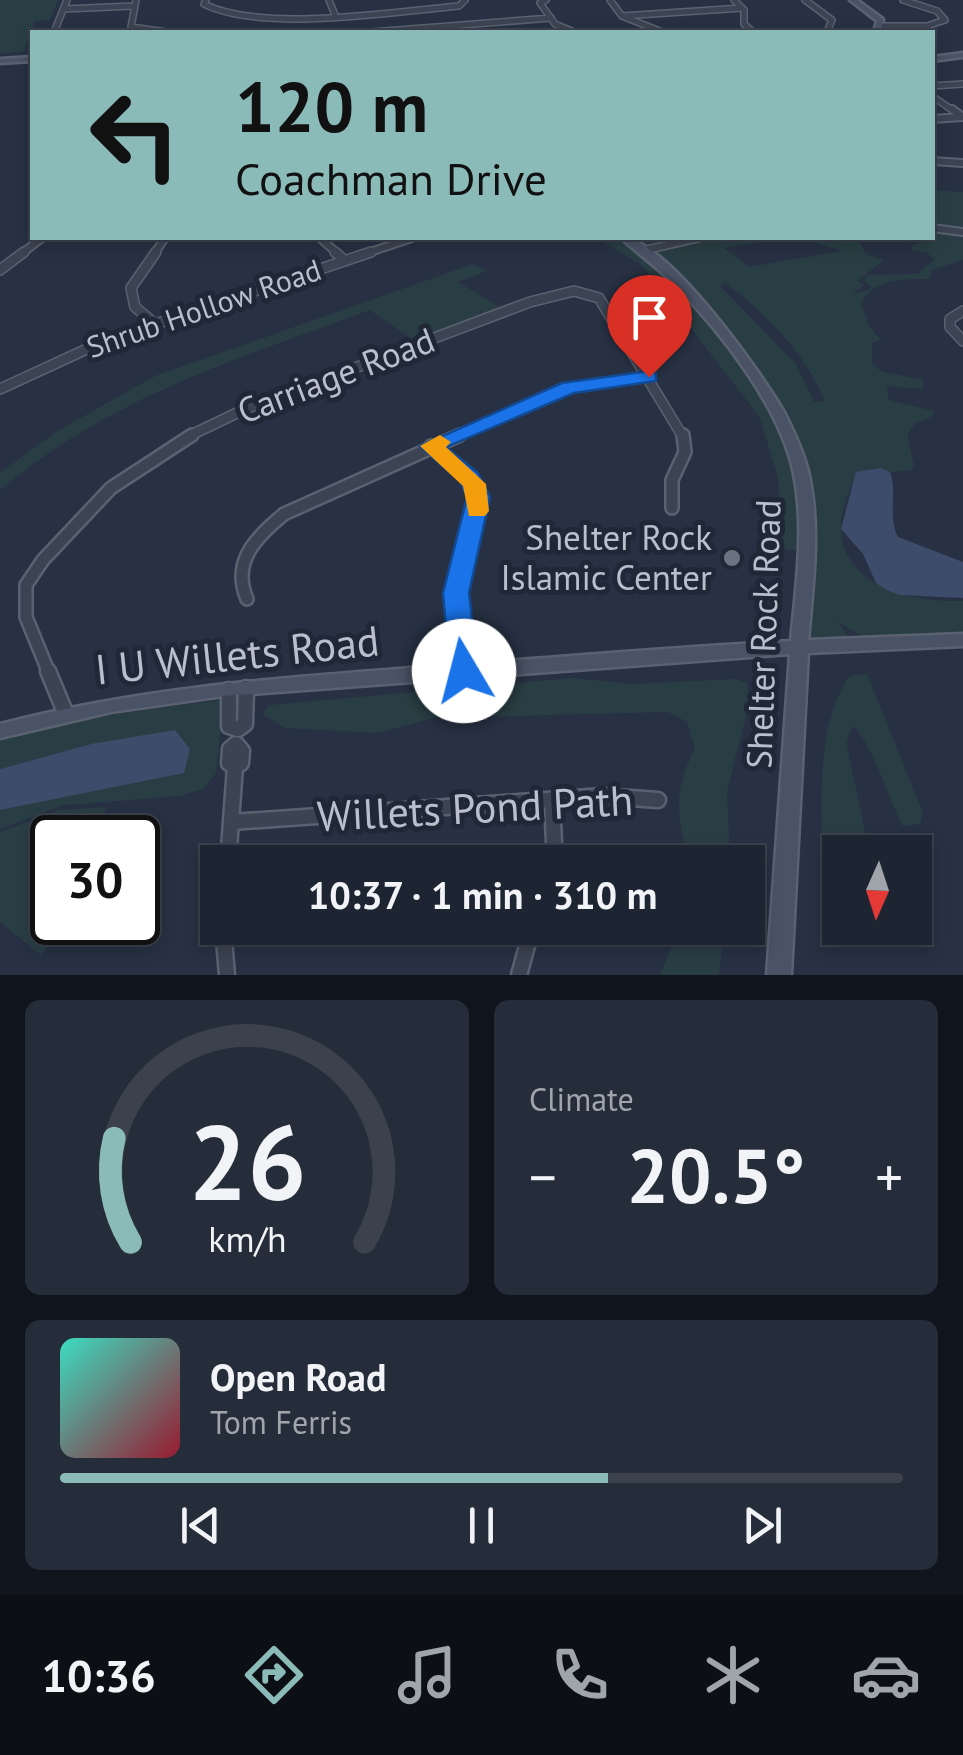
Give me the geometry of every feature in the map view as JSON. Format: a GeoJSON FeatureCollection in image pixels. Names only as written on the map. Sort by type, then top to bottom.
{"type":"FeatureCollection","features":[{"type":"Feature","properties":{"kind":"main road"},"geometry":{"type":"LineString","coordinates":[[853,0],[878,18],[880,29]]}},
{"type":"Feature","properties":{"kind":"main road"},"geometry":{"type":"LineString","coordinates":[[935,58],[963,55]]}},
{"type":"Feature","properties":{"kind":"main road"},"geometry":{"type":"LineString","coordinates":[[0,60],[30,59]]}},
{"type":"Feature","properties":{"kind":"main road","name":"Shelter Rock Road"},"geometry":{"type":"LineString","coordinates":[[629,240],[646,250],[685,289],[764,391],[795,448],[806,522],[778,975]]}},
{"type":"Feature","properties":{"kind":"main road","name":"I U Willets Road"},"geometry":{"type":"LineString","coordinates":[[0,732],[65,712],[238,689],[799,646],[961,644]]}},
{"type":"Feature","properties":{"kind":"street"},"geometry":{"type":"LineString","coordinates":[[55,30],[67,0]]}},
{"type":"Feature","properties":{"kind":"street"},"geometry":{"type":"LineString","coordinates":[[206,0],[207,8],[228,14],[335,15],[459,6],[466,4],[464,0]]}},
{"type":"Feature","properties":{"kind":"street"},"geometry":{"type":"LineString","coordinates":[[330,0],[335,15]]}},
{"type":"Feature","properties":{"kind":"street"},"geometry":{"type":"LineString","coordinates":[[546,0],[540,3],[551,18],[571,30]]}},
{"type":"Feature","properties":{"kind":"street"},"geometry":{"type":"LineString","coordinates":[[610,0],[622,16],[657,30]]}},
{"type":"Feature","properties":{"kind":"street"},"geometry":{"type":"LineString","coordinates":[[734,0],[742,8],[744,24],[751,30]]}},
{"type":"Feature","properties":{"kind":"street"},"geometry":{"type":"LineString","coordinates":[[804,0],[832,20],[828,30]]}},
{"type":"Feature","properties":{"kind":"street"},"geometry":{"type":"LineString","coordinates":[[880,29],[926,26],[945,20],[936,11],[903,0]]}},
{"type":"Feature","properties":{"kind":"street"},"geometry":{"type":"LineString","coordinates":[[64,8],[135,3],[130,24],[138,30]]}},
{"type":"Feature","properties":{"kind":"street"},"geometry":{"type":"LineString","coordinates":[[622,16],[742,8]]}},
{"type":"Feature","properties":{"kind":"street"},"geometry":{"type":"LineString","coordinates":[[398,10],[414,30]]}},
{"type":"Feature","properties":{"kind":"street"},"geometry":{"type":"LineString","coordinates":[[425,30],[551,18]]}},
{"type":"Feature","properties":{"kind":"street"},"geometry":{"type":"LineString","coordinates":[[484,24],[489,30]]}},
{"type":"Feature","properties":{"kind":"street"},"geometry":{"type":"LineString","coordinates":[[935,86],[963,84]]}},
{"type":"Feature","properties":{"kind":"street"},"geometry":{"type":"LineString","coordinates":[[935,98],[963,117]]}},
{"type":"Feature","properties":{"kind":"street"},"geometry":{"type":"LineString","coordinates":[[935,118],[963,117]]}},
{"type":"Feature","properties":{"kind":"street"},"geometry":{"type":"LineString","coordinates":[[935,161],[963,163]]}},
{"type":"Feature","properties":{"kind":"street"},"geometry":{"type":"LineString","coordinates":[[935,228],[963,232]]}},
{"type":"Feature","properties":{"kind":"street"},"geometry":{"type":"LineString","coordinates":[[0,270],[39,240]]}},
{"type":"Feature","properties":{"kind":"street"},"geometry":{"type":"LineString","coordinates":[[154,323],[135,308],[131,288],[165,240]]}},
{"type":"Feature","properties":{"kind":"street"},"geometry":{"type":"LineString","coordinates":[[322,240],[345,261]]}},
{"type":"Feature","properties":{"kind":"street","name":"Shrub Hollow Road"},"geometry":{"type":"LineString","coordinates":[[0,389],[72,354],[154,323],[406,240]]}},
{"type":"Feature","properties":{"kind":"street"},"geometry":{"type":"LineString","coordinates":[[646,250],[689,240]]}},
{"type":"Feature","properties":{"kind":"street","name":"Carriage Road"},"geometry":{"type":"LineString","coordinates":[[65,712],[26,617],[26,586],[43,560],[111,488],[174,444],[243,410],[530,302],[586,286],[599,298],[679,423],[685,445],[672,480],[672,508]]}},
{"type":"Feature","properties":{"kind":"street"},"geometry":{"type":"LineString","coordinates":[[963,311],[950,319],[950,327],[963,341]]}},
{"type":"Feature","properties":{"kind":"street"},"geometry":{"type":"LineString","coordinates":[[247,599],[239,587],[244,560],[254,542],[278,518],[316,495],[569,388],[649,377]]}},
{"type":"Feature","properties":{"kind":"street"},"geometry":{"type":"LineString","coordinates":[[431,446],[470,478],[479,497],[456,593],[464,671]]}},
{"type":"Feature","properties":{"kind":"street"},"geometry":{"type":"LineString","coordinates":[[230,845],[235,767],[228,763],[237,736],[229,726],[238,689]]}},
{"type":"Feature","properties":{"kind":"street","name":"Willets Pond Path"},"geometry":{"type":"LineString","coordinates":[[232,822],[627,795],[658,800]]}},
{"type":"Feature","properties":{"kind":"street"},"geometry":{"type":"LineString","coordinates":[[552,800],[553,845]]}},
{"type":"Feature","properties":{"kind":"street"},"geometry":{"type":"LineString","coordinates":[[224,945],[227,975]]}},
{"type":"Feature","properties":{"kind":"street"},"geometry":{"type":"LineString","coordinates":[[519,975],[527,945]]}},
{"type":"Feature","properties":{"kind":"green space"},"geometry":{"type":"Polygon","coordinates":[[[0,0],[58,0],[50,20],[35,21],[24,52],[0,53],[0,0]]]}},
{"type":"Feature","properties":{"kind":"green space"},"geometry":{"type":"Polygon","coordinates":[[[935,190],[963,192],[963,231],[935,226],[935,190]]]}},
{"type":"Feature","properties":{"kind":"green space"},"geometry":{"type":"Polygon","coordinates":[[[935,230],[963,233],[963,260],[931,270],[929,279],[882,284],[861,303],[869,326],[881,340],[872,343],[872,363],[881,371],[924,380],[922,389],[886,386],[889,400],[934,411],[933,416],[915,423],[907,435],[914,465],[911,470],[890,472],[881,468],[855,479],[843,510],[842,535],[848,557],[862,574],[882,586],[934,600],[963,601],[963,637],[861,636],[837,621],[852,641],[799,646],[806,551],[782,549],[778,478],[760,418],[640,264],[600,240],[776,240],[724,248],[749,267],[843,251],[805,240],[859,240],[866,254],[884,260],[857,281],[864,285],[852,295],[873,288],[864,280],[868,275],[917,274],[935,260],[910,246],[935,240],[935,230]],[[724,282],[720,286],[795,363],[814,402],[825,401],[807,367],[769,321],[724,282]]]}},
{"type":"Feature","properties":{"kind":"green space"},"geometry":{"type":"Polygon","coordinates":[[[473,264],[487,271],[458,282],[506,311],[419,344],[370,310],[223,364],[131,405],[86,429],[0,490],[0,473],[56,432],[155,376],[473,264]]]}},
{"type":"Feature","properties":{"kind":"green space"},"geometry":{"type":"Polygon","coordinates":[[[867,674],[923,813],[920,824],[903,826],[869,749],[854,726],[846,741],[865,835],[822,835],[825,748],[838,697],[850,676],[867,674]]]}},
{"type":"Feature","properties":{"kind":"green space"},"geometry":{"type":"Polygon","coordinates":[[[573,678],[632,684],[735,679],[747,683],[749,704],[727,791],[729,845],[684,845],[680,792],[695,748],[687,722],[668,712],[433,718],[379,733],[285,728],[262,714],[269,705],[573,678]]]}},
{"type":"Feature","properties":{"kind":"green space"},"geometry":{"type":"Polygon","coordinates":[[[224,700],[216,773],[203,789],[179,796],[64,805],[0,829],[0,810],[184,773],[91,744],[0,769],[0,741],[83,720],[224,700]]]}},
{"type":"Feature","properties":{"kind":"green space"},"geometry":{"type":"Polygon","coordinates":[[[106,807],[104,815],[46,815],[60,810],[106,807]]]}},
{"type":"Feature","properties":{"kind":"green space"},"geometry":{"type":"Polygon","coordinates":[[[30,821],[30,945],[49,945],[41,955],[0,922],[0,832],[30,821]]]}},
{"type":"Feature","properties":{"kind":"green space"},"geometry":{"type":"Polygon","coordinates":[[[673,945],[722,945],[719,975],[660,975],[673,945]]]}},
{"type":"Feature","properties":{"kind":"water"},"geometry":{"type":"Polygon","coordinates":[[[881,468],[890,472],[892,480],[893,521],[898,537],[963,562],[963,598],[899,595],[885,589],[876,583],[863,554],[841,529],[856,472],[881,468]]]}},
{"type":"Feature","properties":{"kind":"water"},"geometry":{"type":"Polygon","coordinates":[[[175,730],[190,749],[184,773],[0,810],[0,769],[91,744],[175,730]]]}},
{"type":"Feature","properties":{"kind":"slow traffic"},"geometry":{"type":"LineString","coordinates":[[440,442],[431,446],[474,484],[479,497],[477,511]]}},
{"type":"Feature","properties":{"kind":"place","name":"Shelter Rock Islamic Center"},"geometry":{"type":"Point","coordinates":[732,558]}},
{"type":"Feature","properties":{"kind":"route"},"geometry":{"type":"LineString","coordinates":[[464,671],[456,593],[479,497],[470,478],[431,446],[569,388],[649,377]]}}]}
